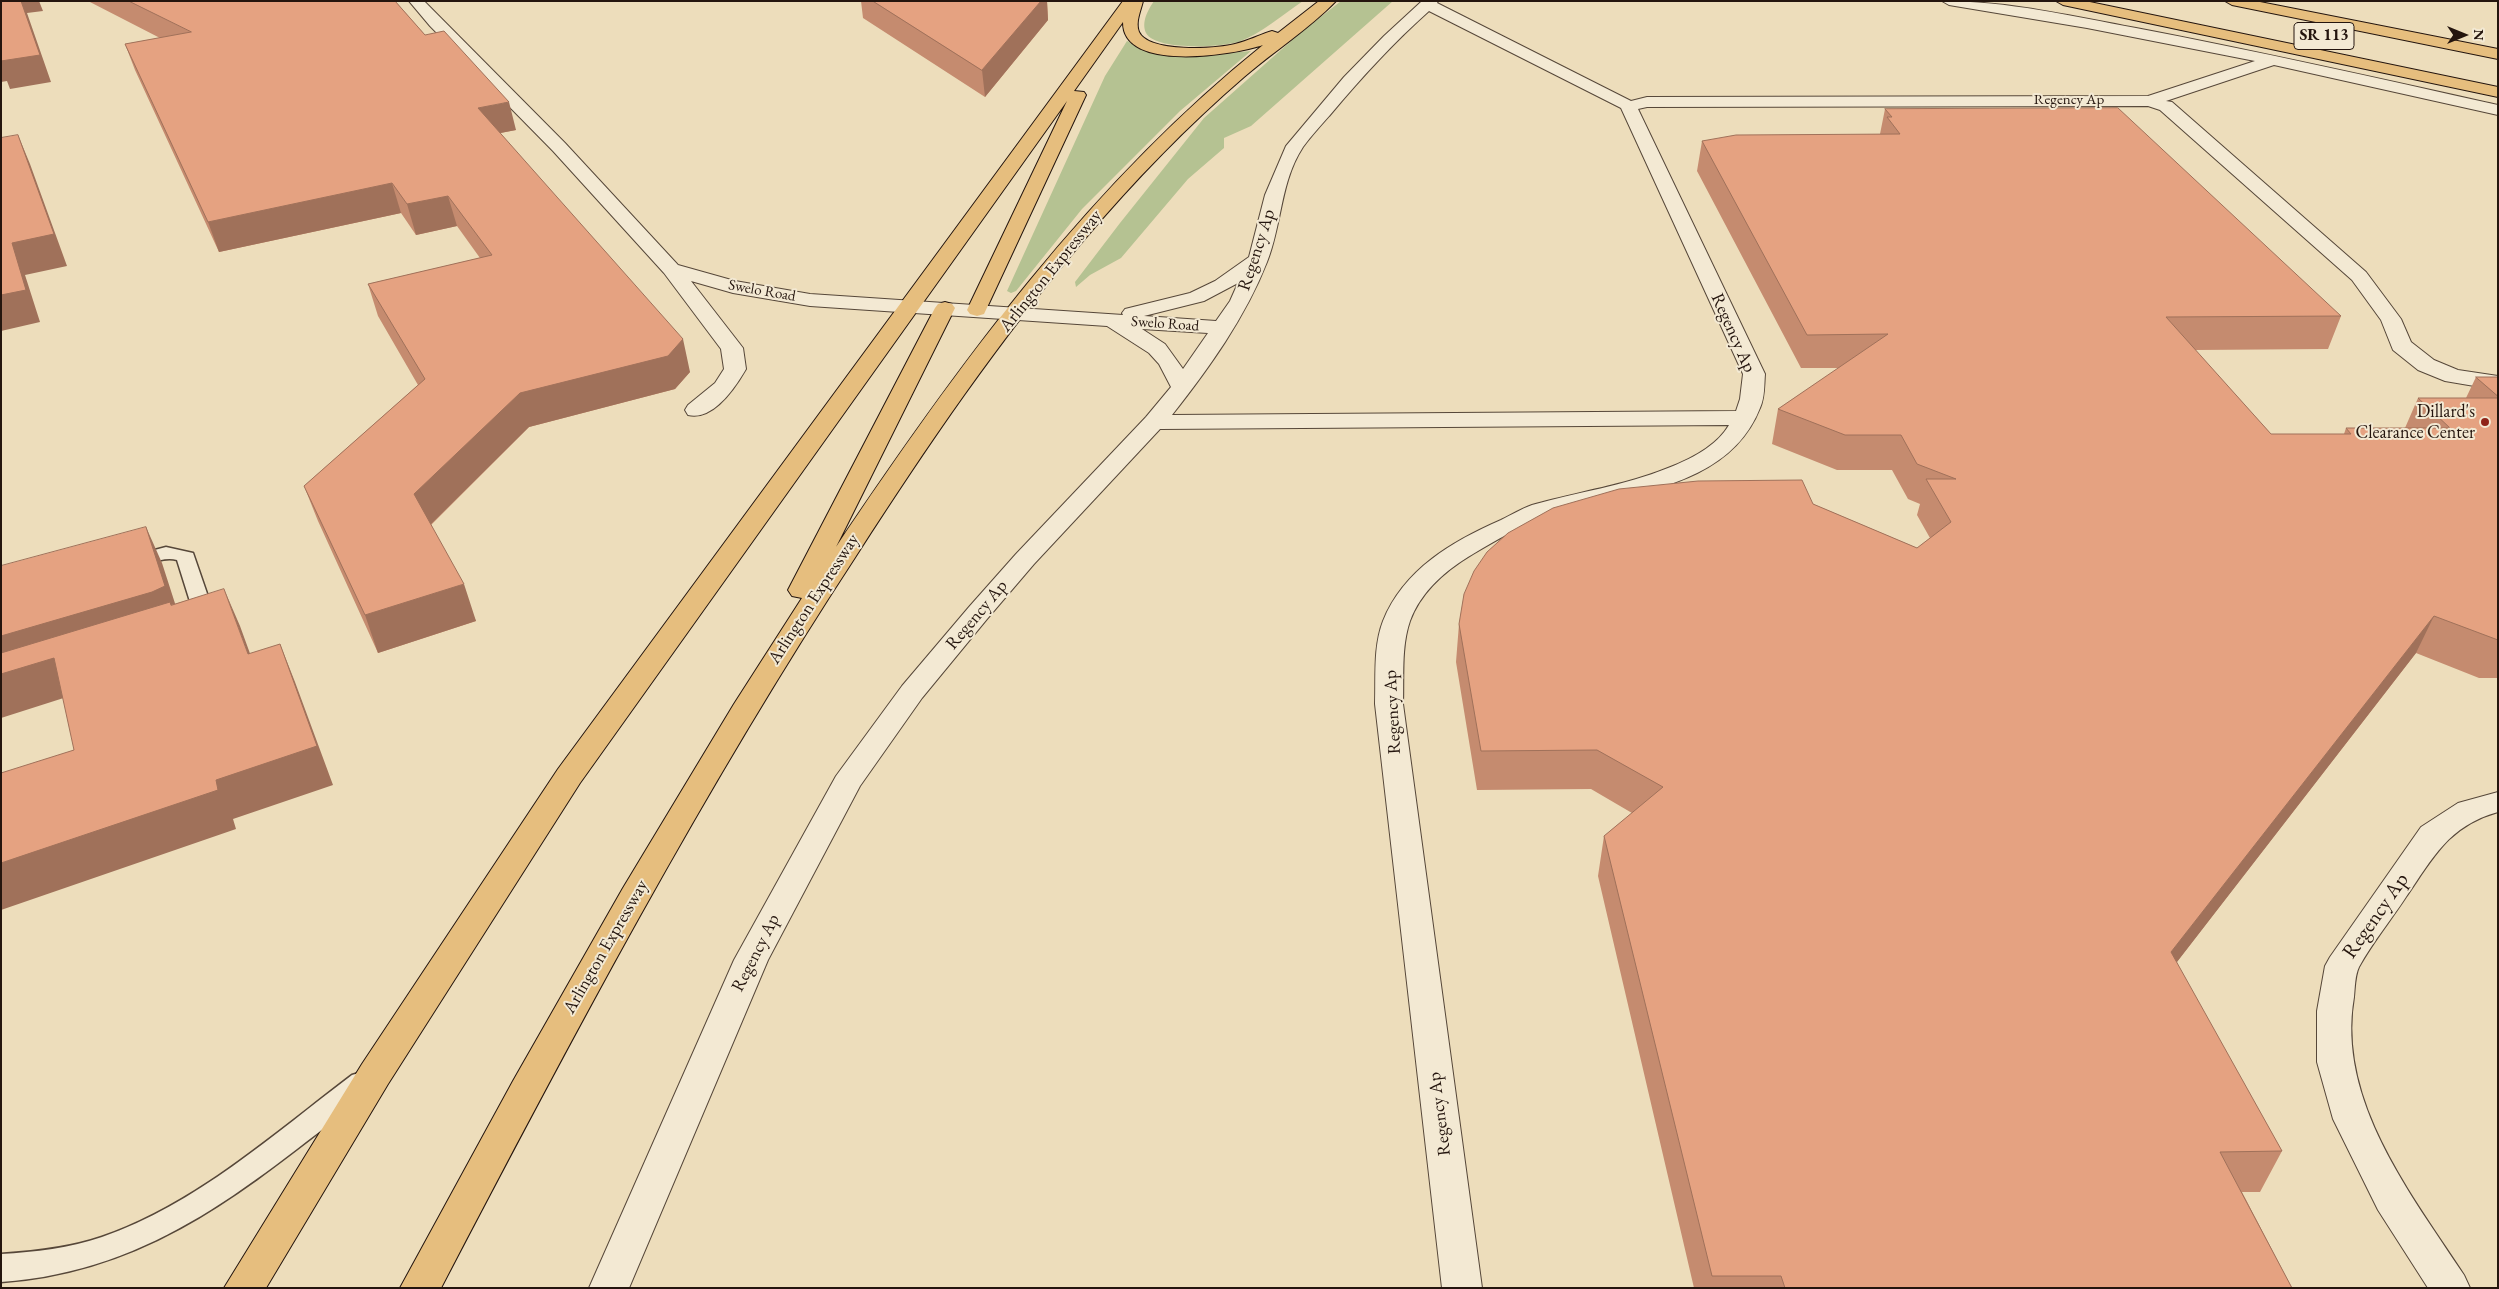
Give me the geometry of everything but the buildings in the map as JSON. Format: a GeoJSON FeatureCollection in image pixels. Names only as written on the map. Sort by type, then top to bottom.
{"type":"FeatureCollection","features":[{"type":"Feature","properties":{"kind":"highway"},"geometry":{"type":"LineString","coordinates":[[244,1288],[375,1074],[459,942],[569,776],[1131,1]]}},
{"type":"Feature","properties":{"kind":"highway"},"geometry":{"type":"LineString","coordinates":[[1136,1],[1130,26],[1133,36],[1147,45],[1169,50],[1203,52],[1237,48],[1271,36],[1303,20]]}},
{"type":"Feature","properties":{"kind":"highway","name":"Arlington Expressway"},"geometry":{"type":"LineString","coordinates":[[420,1288],[582,988],[713,762],[843,553],[945,405],[1091,220],[1154,152],[1235,76],[1329,1]]}},
{"type":"Feature","properties":{"kind":"highway"},"geometry":{"type":"LineString","coordinates":[[2063,1],[2498,92]]}},
{"type":"Feature","properties":{"kind":"highway","name":"SR 113"},"geometry":{"type":"LineString","coordinates":[[2232,1],[2498,54]]}},
{"type":"Feature","properties":{"kind":"highway"},"geometry":{"type":"LineString","coordinates":[[2272,1],[2498,48]]}},
{"type":"Feature","properties":{"kind":"highway"},"geometry":{"type":"LineString","coordinates":[[977,310],[1056,144],[1100,46]]}},
{"type":"Feature","properties":{"kind":"highway"},"geometry":{"type":"LineString","coordinates":[[713,762],[945,308]]}},
{"type":"Feature","properties":{"kind":"street"},"geometry":{"type":"LineString","coordinates":[[416,1],[435,23],[558,146],[671,270],[732,348],[735,369],[724,387],[696,410]]}},
{"type":"Feature","properties":{"kind":"street"},"geometry":{"type":"LineString","coordinates":[[1948,1],[2122,30],[2275,60],[2498,110]]}},
{"type":"Feature","properties":{"kind":"street","name":"Regency Ap"},"geometry":{"type":"LineString","coordinates":[[609,1288],[751,960],[847,783],[912,692],[999,588],[1154,422],[1182,387],[1224,328],[1240,301],[1258,260],[1274,195],[1294,146],[1350,80],[1389,39],[1429,3],[1629,106],[1647,102],[2149,101],[2166,106],[2359,276],[2391,319],[2401,345],[2426,365],[2453,376],[2498,383]]}},
{"type":"Feature","properties":{"kind":"street","name":"Regency Ap"},"geometry":{"type":"LineString","coordinates":[[2149,101],[2275,60]]}},
{"type":"Feature","properties":{"kind":"street","name":"Regency Ap"},"geometry":{"type":"LineString","coordinates":[[1462,1288],[1389,704],[1390,653],[1397,622],[1411,594],[1432,569],[1471,543],[1538,512],[1665,479],[1700,462],[1719,449],[1736,432],[1749,408],[1754,374],[1630,113],[1629,106]]}},
{"type":"Feature","properties":{"kind":"street"},"geometry":{"type":"LineString","coordinates":[[1103,319],[1197,297],[1222,285],[1258,260]]}},
{"type":"Feature","properties":{"kind":"street","name":"Swelo Road"},"geometry":{"type":"LineString","coordinates":[[671,270],[733,287],[810,300],[1224,328]]}},
{"type":"Feature","properties":{"kind":"street"},"geometry":{"type":"LineString","coordinates":[[1103,319],[1144,338],[1167,358],[1182,387]]}},
{"type":"Feature","properties":{"kind":"street"},"geometry":{"type":"LineString","coordinates":[[1154,422],[1744,418]]}},
{"type":"Feature","properties":{"kind":"street","name":"Regency Ap"},"geometry":{"type":"LineString","coordinates":[[2450,1288],[2392,1198],[2352,1119],[2335,1062],[2334,1011],[2342,966],[2432,835],[2469,810],[2498,802]]}},
{"type":"Feature","properties":{"kind":"lane"},"geometry":{"type":"LineString","coordinates":[[111,568],[156,555],[179,554],[186,557],[203,611],[201,620],[192,629],[184,632]]}},
{"type":"Feature","properties":{"kind":"lane"},"geometry":{"type":"LineString","coordinates":[[1,1268],[53,1263],[79,1257],[109,1248],[171,1219],[236,1177],[375,1074]]}},
{"type":"Feature","properties":{"kind":"green space"},"geometry":{"type":"Polygon","coordinates":[[[1154,1],[1303,1],[1247,39],[1230,44],[1189,46],[1162,43],[1152,39],[1146,33],[1145,20],[1154,1]]]}},
{"type":"Feature","properties":{"kind":"green space"},"geometry":{"type":"Polygon","coordinates":[[[1341,1],[1393,1],[1251,126],[1224,138],[1224,148],[1188,179],[1121,258],[1090,275],[1076,287],[1075,282],[1204,118],[1299,34],[1341,1]]]}},
{"type":"Feature","properties":{"kind":"green space"},"geometry":{"type":"Polygon","coordinates":[[[1127,41],[1148,50],[1195,56],[1251,51],[1180,111],[1082,209],[1016,291],[1011,293],[1007,291],[1105,76],[1127,41]]]}},
{"type":"Feature","properties":{"kind":"place","name":"Dillard's Clearance Center"},"geometry":{"type":"Point","coordinates":[2485,422]}}]}
